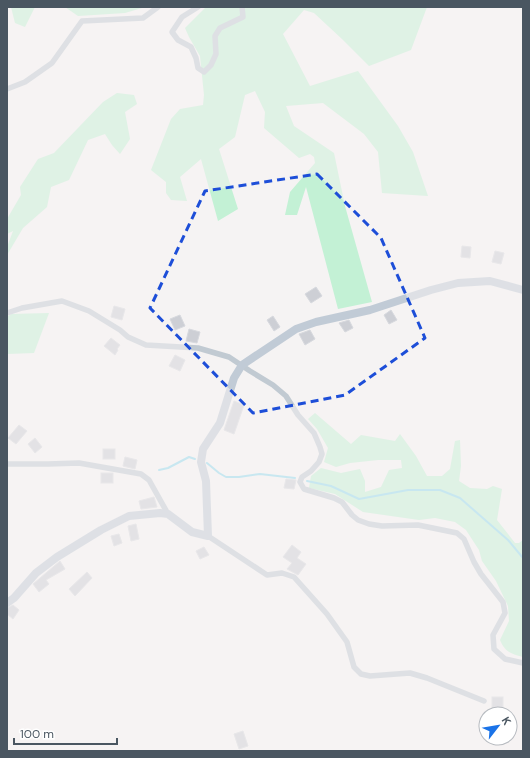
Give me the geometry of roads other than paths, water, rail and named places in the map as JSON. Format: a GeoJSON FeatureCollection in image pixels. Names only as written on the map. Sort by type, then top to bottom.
{"type":"FeatureCollection","features":[{"type":"Feature","properties":{"kind":"street"},"geometry":{"type":"LineString","coordinates":[[7,89],[25,82],[52,63],[82,21],[143,18],[158,7]]}},
{"type":"Feature","properties":{"kind":"street"},"geometry":{"type":"LineString","coordinates":[[198,7],[182,17],[172,32],[178,40],[191,47],[196,58],[198,68],[204,72],[211,65],[216,54],[215,36],[220,28],[243,17],[242,7]]}},
{"type":"Feature","properties":{"kind":"street"},"geometry":{"type":"LineString","coordinates":[[208,536],[206,481],[201,462],[203,449],[220,423],[234,378],[242,365],[296,329],[316,322],[370,310],[438,288],[458,283],[490,281],[523,290]]}},
{"type":"Feature","properties":{"kind":"street"},"geometry":{"type":"LineString","coordinates":[[7,313],[22,308],[62,301],[89,312],[120,330],[128,338],[138,342],[160,347],[198,348],[229,357],[273,385],[286,396],[298,415],[314,433],[320,447],[322,454],[319,462],[311,471],[302,477],[300,482],[304,489],[342,502],[352,515],[358,520],[368,524],[382,526],[418,525],[457,533],[464,539],[481,574],[503,602],[505,613],[493,635],[494,649],[505,659],[523,663]]}},
{"type":"Feature","properties":{"kind":"street"},"geometry":{"type":"LineString","coordinates":[[7,464],[79,462],[141,474],[149,480],[168,514],[192,532],[208,536],[267,575],[282,573],[294,577],[326,614],[347,642],[354,667],[361,674],[370,676],[410,673],[427,678],[484,702]]}},
{"type":"Feature","properties":{"kind":"street"},"geometry":{"type":"LineString","coordinates":[[7,603],[36,573],[57,556],[101,530],[129,516],[160,513],[168,514]]}},
{"type":"Feature","properties":{"kind":"waterway"},"geometry":{"type":"LineString","coordinates":[[159,470],[168,468],[189,457],[195,459]]}},
{"type":"Feature","properties":{"kind":"waterway"},"geometry":{"type":"LineString","coordinates":[[207,463],[226,477],[260,474],[295,478]]}},
{"type":"Feature","properties":{"kind":"waterway"},"geometry":{"type":"LineString","coordinates":[[307,481],[331,486],[359,499],[408,490],[440,490],[460,498],[508,540],[523,558]]}}]}
